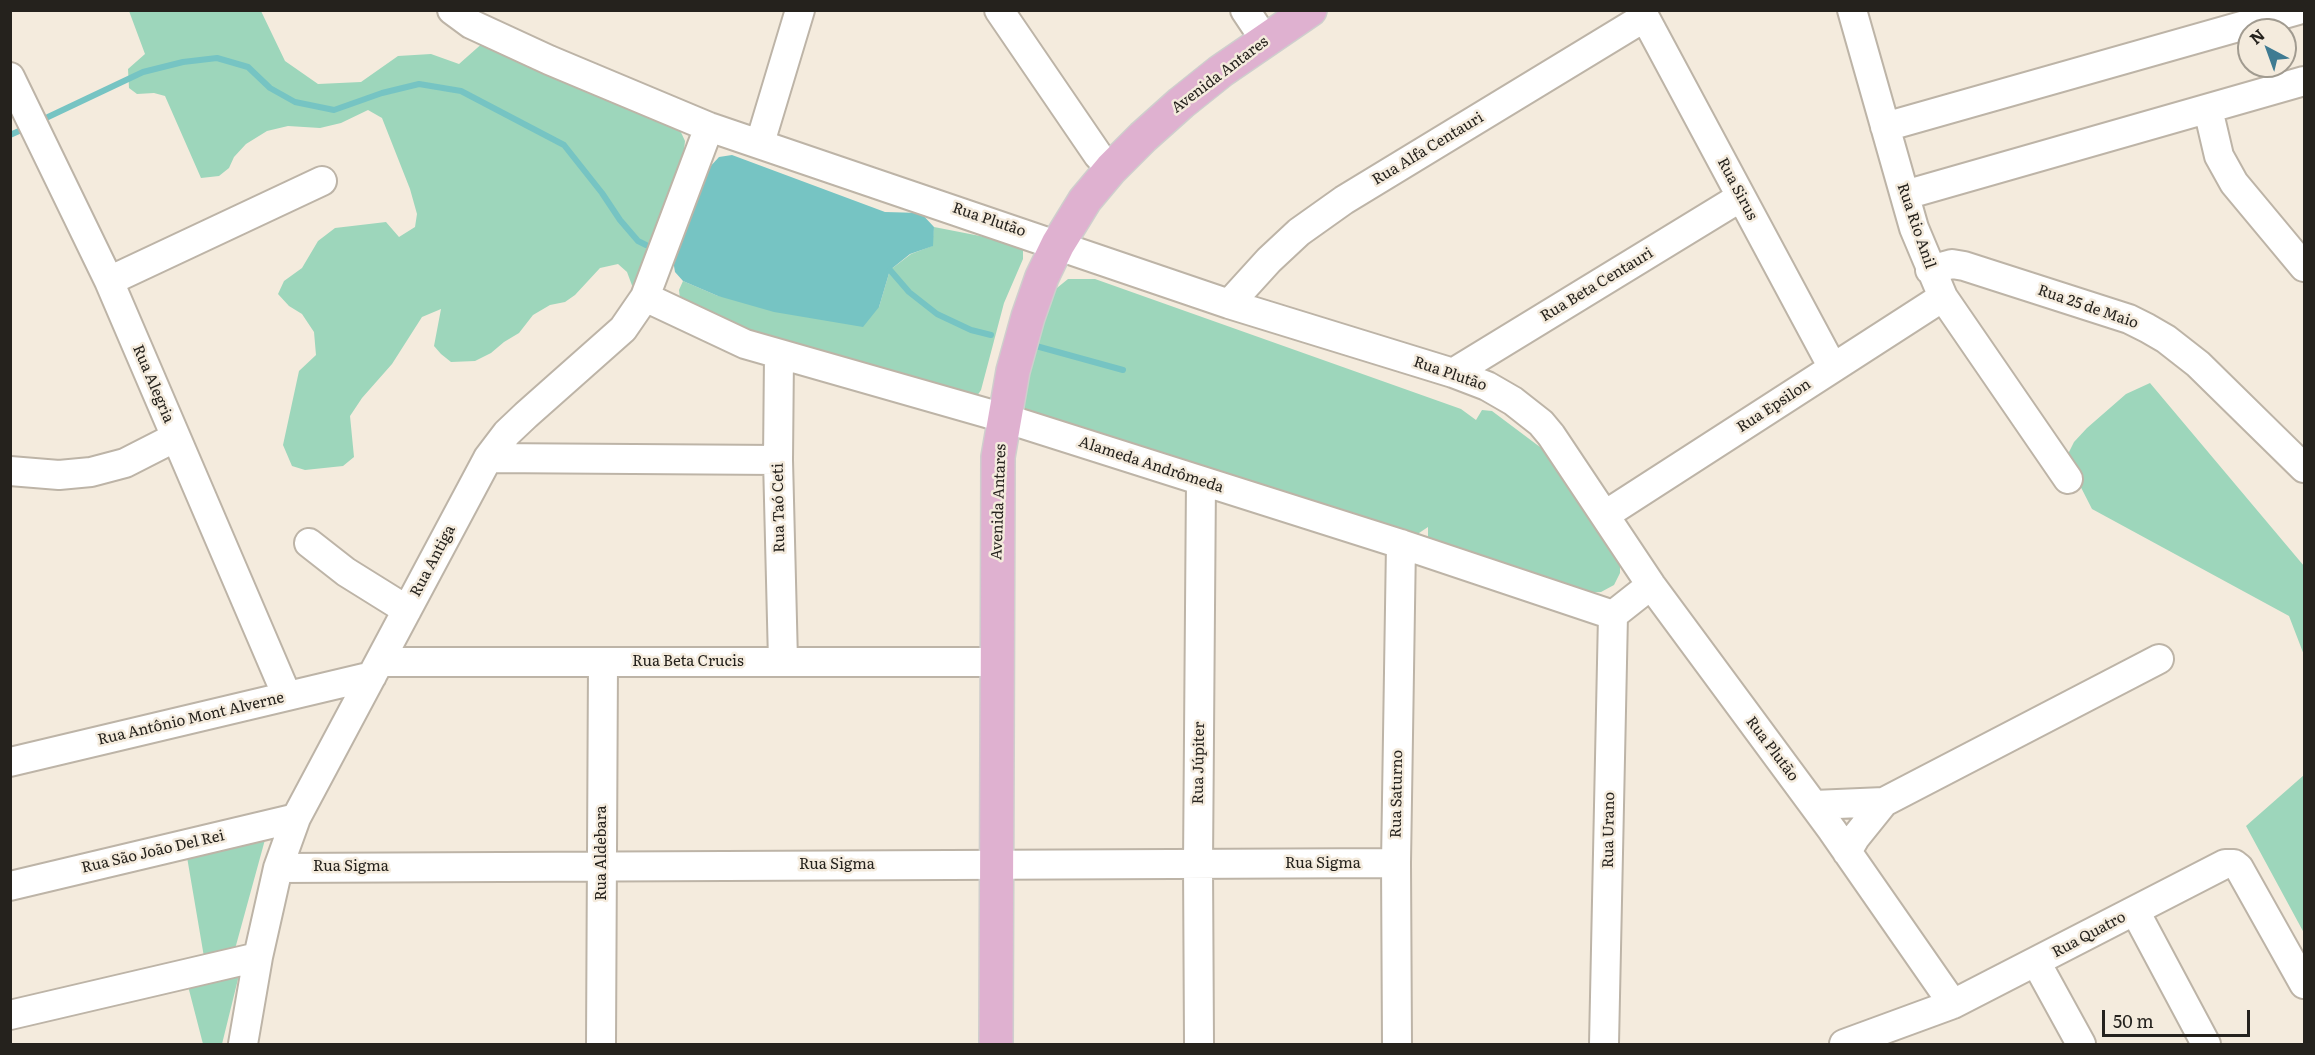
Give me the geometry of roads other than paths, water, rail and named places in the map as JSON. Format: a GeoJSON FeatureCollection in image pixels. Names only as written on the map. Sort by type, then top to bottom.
{"type":"FeatureCollection","features":[{"type":"Feature","properties":{"kind":"main road","name":"Avenida Antares"},"geometry":{"type":"LineString","coordinates":[[978,1044],[987,865],[988,662],[980,455],[995,415],[993,372],[1006,322],[1049,241],[1064,198],[1105,162],[1167,90],[1260,21],[1310,10]]}},
{"type":"Feature","properties":{"kind":"main road","name":"Avenida Antares"},"geometry":{"type":"LineString","coordinates":[[987,865],[996,1044]]}},
{"type":"Feature","properties":{"kind":"street","name":"Rua Plutão"},"geometry":{"type":"LineString","coordinates":[[452,10],[471,24],[549,60],[709,127],[1229,304],[1453,373],[1487,386],[1513,401],[1551,435],[1651,585],[1814,805],[1953,1004]]}},
{"type":"Feature","properties":{"kind":"street"},"geometry":{"type":"LineString","coordinates":[[760,143],[800,10]]}},
{"type":"Feature","properties":{"kind":"street"},"geometry":{"type":"LineString","coordinates":[[999,10],[1105,162]]}},
{"type":"Feature","properties":{"kind":"street"},"geometry":{"type":"LineString","coordinates":[[2244,18],[2298,10]]}},
{"type":"Feature","properties":{"kind":"street","name":"Rua Rio Anil"},"geometry":{"type":"LineString","coordinates":[[1855,11],[1916,236],[1930,270],[1943,297],[2068,479]]}},
{"type":"Feature","properties":{"kind":"street","name":"Rua Sirus"},"geometry":{"type":"LineString","coordinates":[[1643,14],[1833,368]]}},
{"type":"Feature","properties":{"kind":"street","name":"Rua Alfa Centauri"},"geometry":{"type":"LineString","coordinates":[[1229,304],[1269,260],[1299,232],[1344,200],[1643,14]]}},
{"type":"Feature","properties":{"kind":"street"},"geometry":{"type":"LineString","coordinates":[[1885,127],[2237,19]]}},
{"type":"Feature","properties":{"kind":"street","name":"Rua Alegria"},"geometry":{"type":"LineString","coordinates":[[10,76],[109,280],[287,696]]}},
{"type":"Feature","properties":{"kind":"street"},"geometry":{"type":"LineString","coordinates":[[1905,195],[2304,81]]}},
{"type":"Feature","properties":{"kind":"street"},"geometry":{"type":"LineString","coordinates":[[2208,109],[2219,156],[2234,183],[2304,267]]}},
{"type":"Feature","properties":{"kind":"street","name":"Rua Antiga"},"geometry":{"type":"LineString","coordinates":[[243,1044],[258,957],[278,868],[296,818],[488,458],[507,433],[623,329],[645,297],[709,127]]}},
{"type":"Feature","properties":{"kind":"street"},"geometry":{"type":"LineString","coordinates":[[109,280],[322,181]]}},
{"type":"Feature","properties":{"kind":"street","name":"Rua Beta Centauri"},"geometry":{"type":"LineString","coordinates":[[1453,373],[1741,197]]}},
{"type":"Feature","properties":{"kind":"street","name":"Rua 25 de Maio"},"geometry":{"type":"LineString","coordinates":[[1930,270],[1952,264],[1964,266],[2128,319],[2147,328],[2166,339],[2198,364],[2304,468]]}},
{"type":"Feature","properties":{"kind":"street","name":"Alameda Andrômeda"},"geometry":{"type":"LineString","coordinates":[[645,297],[745,344],[995,415],[1401,544],[1613,615]]}},
{"type":"Feature","properties":{"kind":"street","name":"Rua Epsilon"},"geometry":{"type":"LineString","coordinates":[[1605,515],[1943,297]]}},
{"type":"Feature","properties":{"kind":"street","name":"Rua Taó Ceti"},"geometry":{"type":"LineString","coordinates":[[779,355],[778,460],[783,662]]}},
{"type":"Feature","properties":{"kind":"street"},"geometry":{"type":"LineString","coordinates":[[10,471],[59,475],[91,472],[125,463],[176,438]]}},
{"type":"Feature","properties":{"kind":"street"},"geometry":{"type":"LineString","coordinates":[[488,458],[778,460]]}},
{"type":"Feature","properties":{"kind":"street","name":"Rua Júpiter"},"geometry":{"type":"LineString","coordinates":[[1199,1044],[1201,481]]}},
{"type":"Feature","properties":{"kind":"street"},"geometry":{"type":"LineString","coordinates":[[309,543],[346,572],[407,610]]}},
{"type":"Feature","properties":{"kind":"street","name":"Rua Saturno"},"geometry":{"type":"LineString","coordinates":[[1397,1044],[1396,863],[1401,544]]}},
{"type":"Feature","properties":{"kind":"street"},"geometry":{"type":"LineString","coordinates":[[1613,615],[1651,585]]}},
{"type":"Feature","properties":{"kind":"street","name":"Rua Urano"},"geometry":{"type":"LineString","coordinates":[[1604,1044],[1613,615]]}},
{"type":"Feature","properties":{"kind":"street"},"geometry":{"type":"LineString","coordinates":[[1847,852],[1855,838],[1884,802],[2159,659]]}},
{"type":"Feature","properties":{"kind":"street","name":"Rua Beta Crucis"},"geometry":{"type":"LineString","coordinates":[[376,669],[603,662],[988,662]]}},
{"type":"Feature","properties":{"kind":"street","name":"Rua Aldebara"},"geometry":{"type":"LineString","coordinates":[[600,1044],[603,662]]}},
{"type":"Feature","properties":{"kind":"street","name":"Rua Antônio Mont Alverne"},"geometry":{"type":"LineString","coordinates":[[10,762],[287,696],[376,669]]}},
{"type":"Feature","properties":{"kind":"street"},"geometry":{"type":"LineString","coordinates":[[1814,805],[1884,802]]}},
{"type":"Feature","properties":{"kind":"street","name":"Rua São João Del Rei"},"geometry":{"type":"LineString","coordinates":[[10,886],[296,818]]}},
{"type":"Feature","properties":{"kind":"street","name":"Rua Sigma"},"geometry":{"type":"LineString","coordinates":[[278,868],[1396,863]]}},
{"type":"Feature","properties":{"kind":"street","name":"Rua Quatro"},"geometry":{"type":"LineString","coordinates":[[1844,1044],[1953,1004],[2225,864],[2234,864],[2239,868],[2304,984]]}},
{"type":"Feature","properties":{"kind":"street"},"geometry":{"type":"LineString","coordinates":[[2135,911],[2206,1044]]}},
{"type":"Feature","properties":{"kind":"street"},"geometry":{"type":"LineString","coordinates":[[10,1015],[258,957]]}},
{"type":"Feature","properties":{"kind":"street"},"geometry":{"type":"LineString","coordinates":[[2036,962],[2081,1044]]}},
{"type":"Feature","properties":{"kind":"water"},"geometry":{"type":"Polygon","coordinates":[[[732,155],[885,212],[921,213],[934,227],[933,246],[910,254],[890,270],[879,307],[863,327],[774,312],[718,296],[683,281],[675,272],[673,260],[707,170],[719,157],[732,155]]]}},
{"type":"Feature","properties":{"kind":"waterway"},"geometry":{"type":"LineString","coordinates":[[48,117],[143,72],[183,62],[217,58],[248,67],[270,88],[295,102],[334,110],[382,93],[419,84],[461,91],[564,145],[620,220],[638,241],[646,245]]}},
{"type":"Feature","properties":{"kind":"waterway"},"geometry":{"type":"LineString","coordinates":[[10,135],[19,131]]}},
{"type":"Feature","properties":{"kind":"waterway"},"geometry":{"type":"LineString","coordinates":[[890,270],[909,292],[937,314],[971,330],[991,335]]}},
{"type":"Feature","properties":{"kind":"waterway"},"geometry":{"type":"LineString","coordinates":[[1036,346],[1123,370]]}}]}
